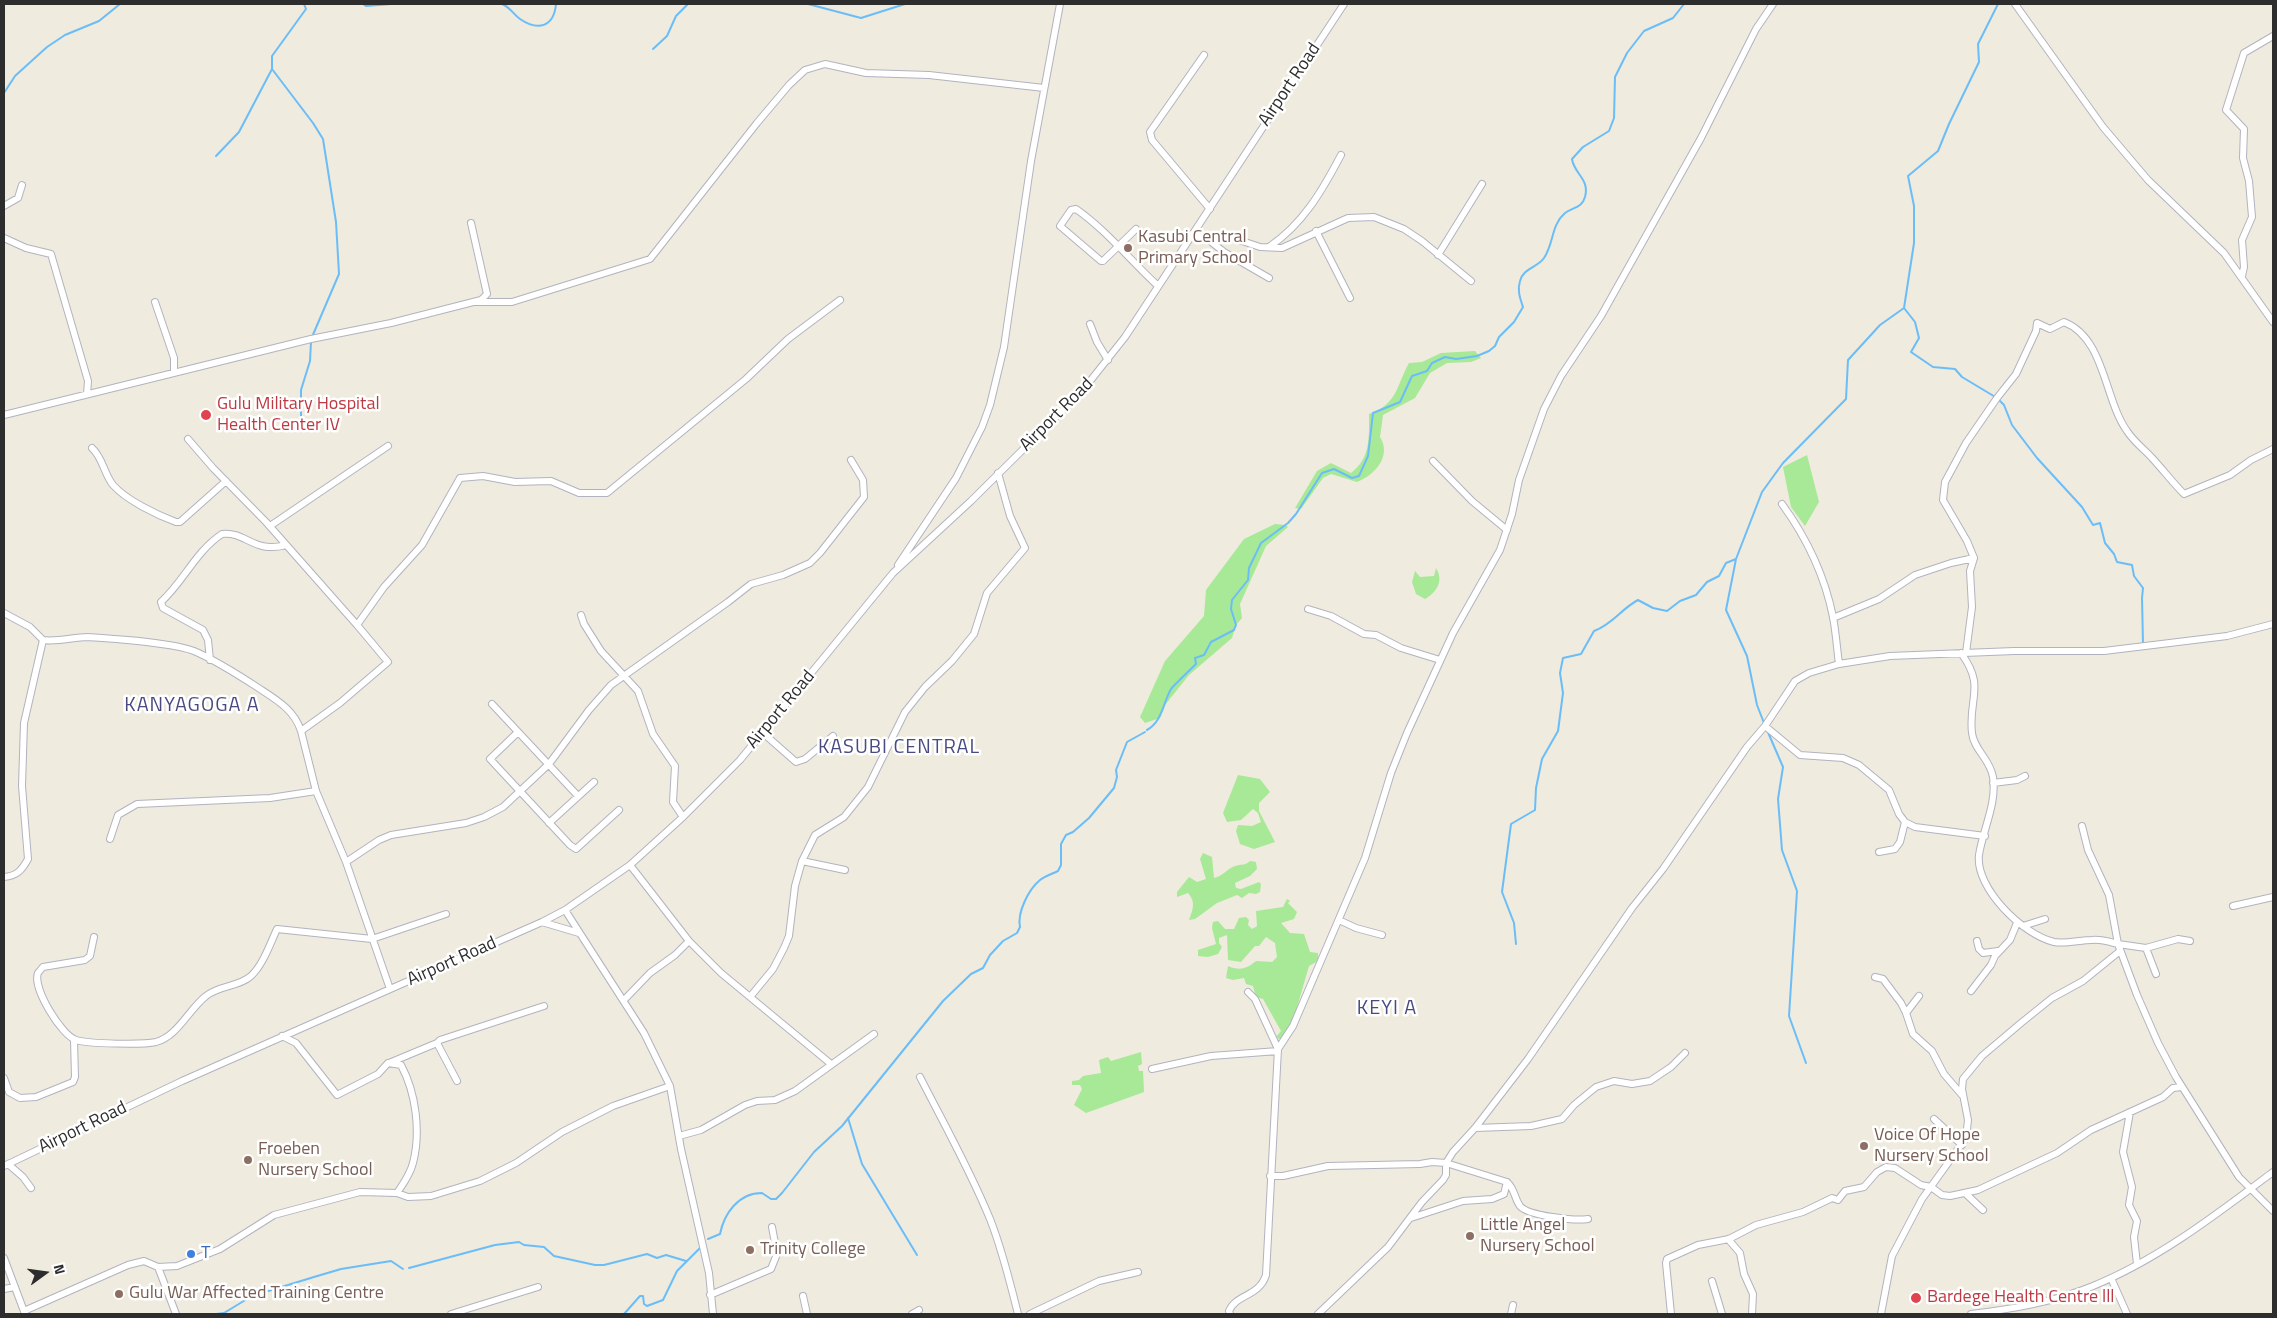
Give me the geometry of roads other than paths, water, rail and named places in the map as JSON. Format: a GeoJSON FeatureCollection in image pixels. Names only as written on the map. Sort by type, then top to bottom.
{"type":"FeatureCollection","features":[{"type":"Feature","properties":{"kind":"street"},"geometry":{"type":"LineString","coordinates":[[893,573],[956,478],[982,427],[990,406],[1004,347],[1011,288],[1060,4]]}},
{"type":"Feature","properties":{"kind":"street","name":"Airport Road"},"geometry":{"type":"LineString","coordinates":[[6,1165],[282,1036],[542,922],[565,910],[630,865],[683,817],[740,760],[893,573],[1084,390],[1108,360],[1210,209],[1344,4]]}},
{"type":"Feature","properties":{"kind":"street"},"geometry":{"type":"LineString","coordinates":[[1278,1050],[1293,1026],[1365,858],[1398,754],[1453,632],[1500,550],[1526,456],[1551,394],[1601,316],[1701,138],[1756,29],[1773,4]]}},
{"type":"Feature","properties":{"kind":"street"},"geometry":{"type":"LineString","coordinates":[[2015,4],[2103,127],[2148,180],[2224,253],[2273,322]]}},
{"type":"Feature","properties":{"kind":"street"},"geometry":{"type":"LineString","coordinates":[[2242,276],[2244,268],[2242,240],[2252,217],[2252,203],[2243,158],[2244,129],[2226,110],[2244,53],[2273,36]]}},
{"type":"Feature","properties":{"kind":"street"},"geometry":{"type":"LineString","coordinates":[[1204,55],[1150,132],[1152,140],[1210,209]]}},
{"type":"Feature","properties":{"kind":"street"},"geometry":{"type":"LineString","coordinates":[[4,415],[311,339],[391,323],[475,302],[512,302],[650,260],[757,123],[789,85],[805,70],[825,64],[866,73],[929,75],[1044,88]]}},
{"type":"Feature","properties":{"kind":"street"},"geometry":{"type":"LineString","coordinates":[[1269,247],[1285,237],[1305,216],[1341,155]]}},
{"type":"Feature","properties":{"kind":"street"},"geometry":{"type":"LineString","coordinates":[[1438,255],[1482,184]]}},
{"type":"Feature","properties":{"kind":"street"},"geometry":{"type":"LineString","coordinates":[[4,206],[18,198],[22,185]]}},
{"type":"Feature","properties":{"kind":"street"},"geometry":{"type":"LineString","coordinates":[[1136,229],[1117,247],[1101,262],[1060,226],[1071,210],[1076,209],[1117,247],[1157,286]]}},
{"type":"Feature","properties":{"kind":"street"},"geometry":{"type":"LineString","coordinates":[[1192,234],[1205,237],[1227,236],[1260,247],[1286,247],[1316,231],[1348,218],[1374,217],[1404,229],[1471,281]]}},
{"type":"Feature","properties":{"kind":"street"},"geometry":{"type":"LineString","coordinates":[[471,223],[487,294],[475,302]]}},
{"type":"Feature","properties":{"kind":"street"},"geometry":{"type":"LineString","coordinates":[[1316,231],[1350,298]]}},
{"type":"Feature","properties":{"kind":"street"},"geometry":{"type":"LineString","coordinates":[[1205,237],[1224,252],[1269,278]]}},
{"type":"Feature","properties":{"kind":"street"},"geometry":{"type":"LineString","coordinates":[[4,238],[26,248],[51,254],[88,381],[86,394]]}},
{"type":"Feature","properties":{"kind":"street"},"geometry":{"type":"LineString","coordinates":[[356,625],[384,587],[422,545],[460,478],[483,476],[515,482],[551,481],[579,493],[607,493],[736,388],[788,339],[840,300]]}},
{"type":"Feature","properties":{"kind":"street"},"geometry":{"type":"LineString","coordinates":[[155,302],[174,358],[174,372]]}},
{"type":"Feature","properties":{"kind":"street"},"geometry":{"type":"LineString","coordinates":[[2120,949],[2093,940],[2053,942],[2020,924],[2006,912],[1996,899],[1980,870],[1979,855],[1990,813],[1993,784],[1991,769],[1974,744],[1972,732],[1974,675],[1964,653],[1972,607],[1970,571],[1974,558],[1966,539],[1943,500],[1945,482],[1966,443],[2016,374],[2036,331],[2037,323],[2050,329],[2064,322],[2074,326],[2083,335],[2089,342],[2110,387],[2118,417],[2128,432],[2184,494],[2230,475],[2251,460],[2273,449]]}},
{"type":"Feature","properties":{"kind":"street"},"geometry":{"type":"LineString","coordinates":[[1090,324],[1097,342],[1108,360]]}},
{"type":"Feature","properties":{"kind":"street"},"geometry":{"type":"LineString","coordinates":[[188,439],[270,526],[388,662],[340,703],[301,731]]}},
{"type":"Feature","properties":{"kind":"street"},"geometry":{"type":"LineString","coordinates":[[270,526],[388,446]]}},
{"type":"Feature","properties":{"kind":"street"},"geometry":{"type":"LineString","coordinates":[[92,448],[100,459],[111,484],[152,511],[176,522],[180,522],[226,481]]}},
{"type":"Feature","properties":{"kind":"street"},"geometry":{"type":"LineString","coordinates":[[346,862],[379,840],[392,835],[466,823],[484,817],[503,807],[549,764],[589,710],[611,685],[728,602],[750,584],[804,566],[820,553],[864,497],[863,480],[850,460]]}},
{"type":"Feature","properties":{"kind":"street"},"geometry":{"type":"LineString","coordinates":[[1434,460],[1472,501],[1507,530]]}},
{"type":"Feature","properties":{"kind":"street"},"geometry":{"type":"LineString","coordinates":[[750,997],[773,969],[789,936],[795,886],[802,861],[815,835],[844,818],[868,787],[905,712],[925,687],[952,662],[974,634],[987,593],[1025,548],[1010,516],[998,473]]}},
{"type":"Feature","properties":{"kind":"street"},"geometry":{"type":"LineString","coordinates":[[1782,504],[1805,541],[1826,590],[1833,618],[1839,664]]}},
{"type":"Feature","properties":{"kind":"street"},"geometry":{"type":"LineString","coordinates":[[210,660],[208,640],[203,630],[162,608],[161,602],[178,584],[196,558],[222,534],[230,534],[266,549],[286,545]]}},
{"type":"Feature","properties":{"kind":"street"},"geometry":{"type":"LineString","coordinates":[[1833,618],[1879,599],[1915,575],[1951,562],[1974,558]]}},
{"type":"Feature","properties":{"kind":"street"},"geometry":{"type":"LineString","coordinates":[[1308,609],[1331,616],[1364,634],[1376,635],[1401,648],[1440,660]]}},
{"type":"Feature","properties":{"kind":"street"},"geometry":{"type":"LineString","coordinates":[[4,613],[30,627],[43,640],[61,641],[78,637],[154,644],[192,651],[244,678],[280,702],[296,718],[301,731],[316,791],[346,862],[390,989]]}},
{"type":"Feature","properties":{"kind":"street"},"geometry":{"type":"LineString","coordinates":[[581,615],[584,624],[601,651],[638,690],[653,734],[675,766],[673,802],[683,817]]}},
{"type":"Feature","properties":{"kind":"street"},"geometry":{"type":"LineString","coordinates":[[1318,1314],[1388,1247],[1422,1202],[1443,1180],[1446,1175],[1446,1163],[1453,1152],[1475,1128],[1528,1058],[1632,908],[1674,854],[1747,747],[1765,726],[1796,681],[1809,673],[1839,664],[1890,656],[2014,650],[2104,651],[2227,636],[2273,624]]}},
{"type":"Feature","properties":{"kind":"street"},"geometry":{"type":"LineString","coordinates":[[4,877],[15,875],[22,869],[28,859],[22,786],[24,723],[43,640]]}},
{"type":"Feature","properties":{"kind":"street"},"geometry":{"type":"LineString","coordinates":[[492,704],[517,733],[578,796]]}},
{"type":"Feature","properties":{"kind":"street"},"geometry":{"type":"LineString","coordinates":[[1765,726],[1800,755],[1833,756],[1843,758],[1859,766],[1889,790],[1899,814],[1905,822],[1915,827],[1932,830],[1985,836]]}},
{"type":"Feature","properties":{"kind":"street"},"geometry":{"type":"LineString","coordinates":[[517,733],[490,759],[570,845],[576,849],[619,810]]}},
{"type":"Feature","properties":{"kind":"street"},"geometry":{"type":"LineString","coordinates":[[763,733],[796,762],[804,759],[833,736]]}},
{"type":"Feature","properties":{"kind":"street"},"geometry":{"type":"LineString","coordinates":[[1993,784],[2017,780],[2024,776]]}},
{"type":"Feature","properties":{"kind":"street"},"geometry":{"type":"LineString","coordinates":[[549,823],[594,782]]}},
{"type":"Feature","properties":{"kind":"street"},"geometry":{"type":"LineString","coordinates":[[110,838],[118,815],[136,804],[270,798],[316,791]]}},
{"type":"Feature","properties":{"kind":"street"},"geometry":{"type":"LineString","coordinates":[[1880,852],[1895,849],[1900,842],[1905,822]]}},
{"type":"Feature","properties":{"kind":"street"},"geometry":{"type":"LineString","coordinates":[[2082,826],[2088,850],[2109,895],[2120,949],[2143,1009],[2174,1073],[2229,1162],[2250,1189],[2262,1198],[2273,1211]]}},
{"type":"Feature","properties":{"kind":"street"},"geometry":{"type":"LineString","coordinates":[[802,861],[845,870]]}},
{"type":"Feature","properties":{"kind":"street"},"geometry":{"type":"LineString","coordinates":[[630,865],[689,941],[721,973],[831,1064]]}},
{"type":"Feature","properties":{"kind":"street"},"geometry":{"type":"LineString","coordinates":[[2233,906],[2273,897]]}},
{"type":"Feature","properties":{"kind":"street"},"geometry":{"type":"LineString","coordinates":[[565,910],[624,1000],[656,1055],[670,1086],[709,1273],[713,1314]]}},
{"type":"Feature","properties":{"kind":"street"},"geometry":{"type":"LineString","coordinates":[[94,937],[92,948],[85,960],[43,967],[38,973],[41,996],[64,1032],[74,1040],[148,1043],[164,1040],[205,996],[213,990],[247,979],[253,974],[277,929],[372,939],[446,914]]}},
{"type":"Feature","properties":{"kind":"street"},"geometry":{"type":"LineString","coordinates":[[1972,991],[2020,924],[2045,919]]}},
{"type":"Feature","properties":{"kind":"street"},"geometry":{"type":"LineString","coordinates":[[1339,920],[1356,928],[1382,936]]}},
{"type":"Feature","properties":{"kind":"street"},"geometry":{"type":"LineString","coordinates":[[542,922],[580,934]]}},
{"type":"Feature","properties":{"kind":"street"},"geometry":{"type":"LineString","coordinates":[[1962,1096],[1963,1080],[1982,1056],[2052,998],[2083,981],[2120,949],[2128,946],[2146,948],[2182,938],[2190,941]]}},
{"type":"Feature","properties":{"kind":"street"},"geometry":{"type":"LineString","coordinates":[[624,1000],[650,973],[689,941]]}},
{"type":"Feature","properties":{"kind":"street"},"geometry":{"type":"LineString","coordinates":[[1977,942],[1978,949],[1983,953],[2000,951]]}},
{"type":"Feature","properties":{"kind":"street"},"geometry":{"type":"LineString","coordinates":[[2146,948],[2156,974]]}},
{"type":"Feature","properties":{"kind":"street"},"geometry":{"type":"LineString","coordinates":[[1875,977],[1883,979],[1906,1013],[1913,1034],[1932,1051],[1944,1074],[1962,1096],[1967,1109],[1968,1130],[1962,1145],[1922,1200],[1892,1256],[1881,1314]]}},
{"type":"Feature","properties":{"kind":"street"},"geometry":{"type":"LineString","coordinates":[[1230,1314],[1229,1311],[1232,1304],[1261,1286],[1266,1275],[1278,1050],[1255,999],[1248,992]]}},
{"type":"Feature","properties":{"kind":"street"},"geometry":{"type":"LineString","coordinates":[[1906,1013],[1919,996]]}},
{"type":"Feature","properties":{"kind":"street"},"geometry":{"type":"LineString","coordinates":[[282,1036],[296,1043],[337,1096],[378,1074],[388,1063],[447,1037],[459,1035],[544,1006]]}},
{"type":"Feature","properties":{"kind":"street"},"geometry":{"type":"LineString","coordinates":[[680,1136],[701,1130],[745,1105],[758,1101],[775,1100],[795,1091],[874,1034]]}},
{"type":"Feature","properties":{"kind":"street"},"geometry":{"type":"LineString","coordinates":[[4,1078],[9,1092],[20,1098],[36,1097],[71,1083],[75,1077],[74,1040]]}},
{"type":"Feature","properties":{"kind":"street"},"geometry":{"type":"LineString","coordinates":[[437,1043],[457,1082]]}},
{"type":"Feature","properties":{"kind":"street"},"geometry":{"type":"LineString","coordinates":[[1152,1069],[1211,1056],[1278,1050]]}},
{"type":"Feature","properties":{"kind":"street"},"geometry":{"type":"LineString","coordinates":[[1475,1128],[1531,1126],[1562,1119],[1574,1105],[1596,1087],[1614,1081],[1632,1084],[1650,1081],[1671,1067],[1685,1052]]}},
{"type":"Feature","properties":{"kind":"street"},"geometry":{"type":"LineString","coordinates":[[388,1063],[401,1065],[410,1087],[416,1112],[413,1163],[408,1178],[397,1194]]}},
{"type":"Feature","properties":{"kind":"street"},"geometry":{"type":"LineString","coordinates":[[2173,1088],[2174,1073]]}},
{"type":"Feature","properties":{"kind":"street"},"geometry":{"type":"LineString","coordinates":[[920,1077],[962,1156],[990,1220],[1018,1314]]}},
{"type":"Feature","properties":{"kind":"street"},"geometry":{"type":"LineString","coordinates":[[4,1258],[25,1313],[135,1262],[144,1260],[158,1267],[177,1266],[230,1245],[250,1228],[274,1215],[360,1192],[397,1194],[408,1197],[431,1196],[480,1181],[509,1167],[562,1132],[613,1106],[670,1086]]}},
{"type":"Feature","properties":{"kind":"street"},"geometry":{"type":"LineString","coordinates":[[1671,1314],[1666,1263],[1668,1257],[1698,1245],[1728,1239],[1756,1225],[1803,1212],[1830,1198],[1838,1200],[1845,1192],[1863,1187],[1877,1172],[1886,1167],[1891,1167],[1904,1173],[1923,1186],[1931,1187],[1942,1195],[1965,1193],[1985,1187],[2057,1153],[2092,1130],[2163,1097],[2173,1088],[2182,1087]]}},
{"type":"Feature","properties":{"kind":"street"},"geometry":{"type":"LineString","coordinates":[[2130,1112],[2124,1152],[2132,1187],[2129,1205],[2137,1221],[2134,1236],[2138,1264]]}},
{"type":"Feature","properties":{"kind":"street"},"geometry":{"type":"LineString","coordinates":[[1934,1119],[1962,1145]]}},
{"type":"Feature","properties":{"kind":"street"},"geometry":{"type":"LineString","coordinates":[[1270,1176],[1283,1176],[1328,1166],[1446,1163],[1507,1182],[1514,1190],[1517,1201],[1523,1209],[1566,1220],[1588,1219]]}},
{"type":"Feature","properties":{"kind":"street"},"geometry":{"type":"LineString","coordinates":[[6,1165],[23,1176],[31,1188]]}},
{"type":"Feature","properties":{"kind":"street"},"geometry":{"type":"LineString","coordinates":[[1972,1314],[2004,1312],[2092,1286],[2111,1278],[2176,1241],[2273,1172]]}},
{"type":"Feature","properties":{"kind":"street"},"geometry":{"type":"LineString","coordinates":[[1411,1218],[1463,1201],[1496,1198],[1504,1194],[1507,1182]]}},
{"type":"Feature","properties":{"kind":"street"},"geometry":{"type":"LineString","coordinates":[[1965,1193],[1983,1210]]}},
{"type":"Feature","properties":{"kind":"street"},"geometry":{"type":"LineString","coordinates":[[710,1295],[771,1269],[778,1254],[772,1227]]}},
{"type":"Feature","properties":{"kind":"street"},"geometry":{"type":"LineString","coordinates":[[1728,1239],[1740,1253],[1744,1274],[1753,1294],[1752,1314]]}},
{"type":"Feature","properties":{"kind":"street"},"geometry":{"type":"LineString","coordinates":[[158,1267],[176,1314]]}},
{"type":"Feature","properties":{"kind":"street"},"geometry":{"type":"LineString","coordinates":[[1030,1314],[1099,1281],[1138,1272]]}},
{"type":"Feature","properties":{"kind":"street"},"geometry":{"type":"LineString","coordinates":[[2111,1278],[2127,1314]]}},
{"type":"Feature","properties":{"kind":"street"},"geometry":{"type":"LineString","coordinates":[[1712,1281],[1722,1314]]}},
{"type":"Feature","properties":{"kind":"street"},"geometry":{"type":"LineString","coordinates":[[4,1289],[15,1287]]}},
{"type":"Feature","properties":{"kind":"street"},"geometry":{"type":"LineString","coordinates":[[451,1314],[538,1288]]}},
{"type":"Feature","properties":{"kind":"street"},"geometry":{"type":"LineString","coordinates":[[803,1296],[808,1314]]}},
{"type":"Feature","properties":{"kind":"street"},"geometry":{"type":"LineString","coordinates":[[1511,1314],[1513,1305]]}},
{"type":"Feature","properties":{"kind":"street"},"geometry":{"type":"LineString","coordinates":[[912,1314],[919,1310]]}},
{"type":"Feature","properties":{"kind":"waterway"},"geometry":{"type":"LineString","coordinates":[[4,93],[15,76],[47,47],[65,35],[99,21],[120,4]]}},
{"type":"Feature","properties":{"kind":"waterway"},"geometry":{"type":"LineString","coordinates":[[304,4],[306,9],[272,56],[272,69],[323,139],[336,222],[339,274],[312,337]]}},
{"type":"Feature","properties":{"kind":"waterway"},"geometry":{"type":"LineString","coordinates":[[363,4],[366,6],[391,4]]}},
{"type":"Feature","properties":{"kind":"waterway"},"geometry":{"type":"LineString","coordinates":[[502,4],[520,19],[539,26],[549,22],[555,11],[556,4]]}},
{"type":"Feature","properties":{"kind":"waterway"},"geometry":{"type":"LineString","coordinates":[[653,49],[667,36],[676,16],[688,4]]}},
{"type":"Feature","properties":{"kind":"waterway"},"geometry":{"type":"LineString","coordinates":[[808,4],[861,18],[905,4]]}},
{"type":"Feature","properties":{"kind":"waterway"},"geometry":{"type":"LineString","coordinates":[[1147,730],[1152,727],[1159,717],[1171,689],[1196,664],[1195,658],[1204,655],[1211,642],[1234,630],[1236,625],[1231,609],[1232,600],[1248,580],[1249,568],[1261,543],[1288,523],[1296,514],[1322,473],[1334,469],[1352,478],[1359,476],[1368,456],[1373,413],[1400,402],[1412,376],[1427,371],[1432,363],[1445,357],[1456,359],[1477,356],[1489,351],[1495,346],[1499,337],[1514,322],[1523,307],[1519,284],[1524,273],[1544,258],[1560,218],[1584,201],[1586,191],[1584,181],[1573,164],[1572,159],[1583,147],[1609,131],[1614,118],[1615,77],[1627,53],[1644,31],[1673,18],[1684,4]]}},
{"type":"Feature","properties":{"kind":"waterway"},"geometry":{"type":"LineString","coordinates":[[1764,723],[1757,705],[1747,656],[1726,610],[1736,559],[1762,492],[1783,463],[1846,399],[1848,360],[1880,325],[1904,308],[1914,243],[1914,206],[1908,176],[1938,151],[1979,62],[1978,44],[1998,4]]}},
{"type":"Feature","properties":{"kind":"waterway"},"geometry":{"type":"LineString","coordinates":[[216,156],[239,132],[272,69]]}},
{"type":"Feature","properties":{"kind":"waterway"},"geometry":{"type":"LineString","coordinates":[[1904,308],[1915,322],[1919,338],[1911,352],[1933,367],[1955,369],[1962,377],[1997,398],[2004,405],[2012,425],[2037,458],[2082,507],[2093,525],[2100,523],[2105,543],[2114,554],[2117,562],[2132,565],[2134,576],[2143,588],[2143,644]]}},
{"type":"Feature","properties":{"kind":"waterway"},"geometry":{"type":"LineString","coordinates":[[301,426],[301,390],[310,361],[311,342]]}},
{"type":"Feature","properties":{"kind":"waterway"},"geometry":{"type":"LineString","coordinates":[[1516,944],[1514,923],[1502,892],[1511,824],[1535,810],[1536,788],[1542,759],[1558,731],[1563,693],[1560,673],[1563,658],[1581,654],[1594,631],[1601,628],[1638,600],[1653,608],[1667,611],[1680,601],[1696,595],[1707,582],[1719,576],[1726,563],[1736,559]]}},
{"type":"Feature","properties":{"kind":"waterway"},"geometry":{"type":"LineString","coordinates":[[1767,730],[1783,767],[1778,799],[1782,850],[1797,891],[1789,1016],[1806,1063]]}},
{"type":"Feature","properties":{"kind":"waterway"},"geometry":{"type":"LineString","coordinates":[[708,1239],[720,1234],[729,1212],[739,1201],[753,1194],[762,1193],[771,1199],[776,1199],[814,1152],[842,1126],[943,1001],[971,974],[983,968],[990,955],[1003,941],[1017,933],[1020,927],[1020,915],[1024,902],[1031,890],[1042,879],[1058,871],[1061,865],[1061,844],[1066,835],[1073,832],[1089,818],[1114,788],[1117,777],[1116,770],[1127,742],[1145,732]]}},
{"type":"Feature","properties":{"kind":"waterway"},"geometry":{"type":"LineString","coordinates":[[848,1118],[862,1164],[917,1255]]}},
{"type":"Feature","properties":{"kind":"waterway"},"geometry":{"type":"LineString","coordinates":[[409,1268],[495,1245],[519,1242],[524,1245],[544,1247],[554,1256],[595,1265],[604,1265],[647,1254],[657,1258],[666,1255],[686,1261]]}},
{"type":"Feature","properties":{"kind":"waterway"},"geometry":{"type":"LineString","coordinates":[[624,1314],[640,1296],[643,1296],[644,1304],[647,1306],[663,1300],[677,1271],[701,1247]]}},
{"type":"Feature","properties":{"kind":"waterway"},"geometry":{"type":"LineString","coordinates":[[216,1314],[224,1313],[252,1296],[341,1269],[391,1261],[403,1269]]}},
{"type":"Feature","properties":{"kind":"place","name":"Kasubi Central Primary School"},"geometry":{"type":"Point","coordinates":[1128,248]}},
{"type":"Feature","properties":{"kind":"place","name":"Gulu Military Hospital Health Center IV"},"geometry":{"type":"Point","coordinates":[206,415]}},
{"type":"Feature","properties":{"kind":"place","name":"Voice Of Hope Nursery School"},"geometry":{"type":"Point","coordinates":[1864,1146]}},
{"type":"Feature","properties":{"kind":"place","name":"Froeben Nursery School"},"geometry":{"type":"Point","coordinates":[248,1160]}},
{"type":"Feature","properties":{"kind":"place","name":"Little Angel Nursery School"},"geometry":{"type":"Point","coordinates":[1470,1236]}},
{"type":"Feature","properties":{"kind":"place","name":"Trinity College"},"geometry":{"type":"Point","coordinates":[750,1250]}},
{"type":"Feature","properties":{"kind":"place","name":"T"},"geometry":{"type":"Point","coordinates":[191,1254]}},
{"type":"Feature","properties":{"kind":"place","name":"Gulu War Affected Training Centre"},"geometry":{"type":"Point","coordinates":[119,1294]}},
{"type":"Feature","properties":{"kind":"place","name":"Bardege Health Centre lll"},"geometry":{"type":"Point","coordinates":[1916,1298]}},
{"type":"Feature","properties":{"kind":"district","name":"KANYAGOGA A"},"geometry":{"type":"Point","coordinates":[192,706]}},
{"type":"Feature","properties":{"kind":"district","name":"KASUBI CENTRAL"},"geometry":{"type":"Point","coordinates":[899,748]}},
{"type":"Feature","properties":{"kind":"district","name":"KEYI A"},"geometry":{"type":"Point","coordinates":[1387,1009]}}]}
